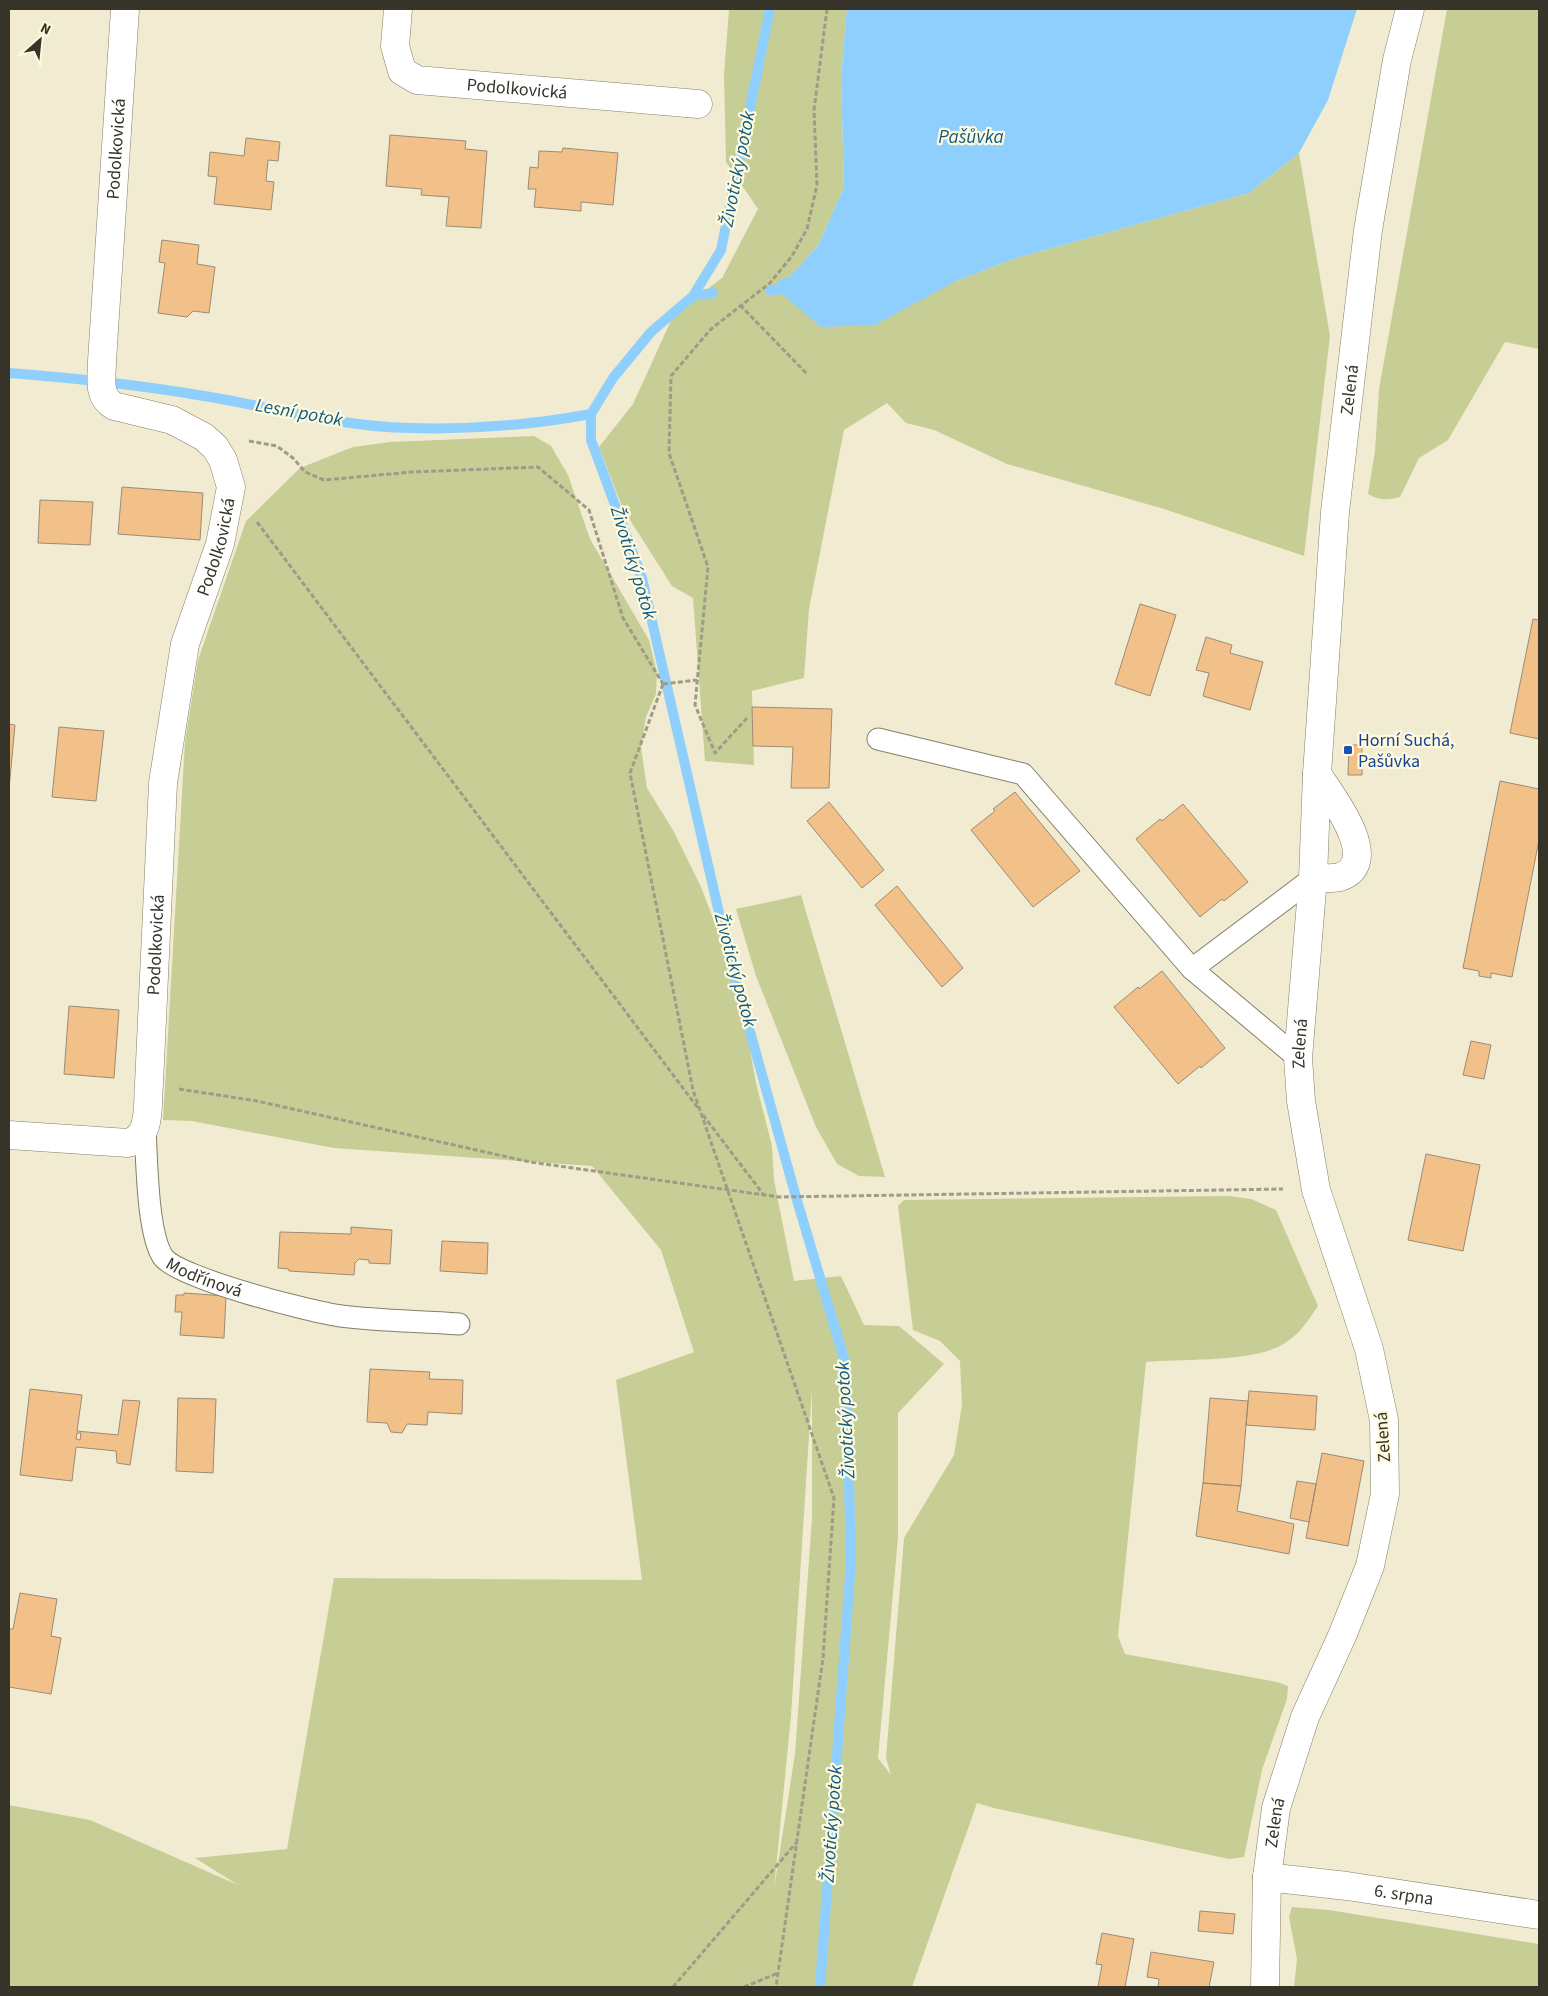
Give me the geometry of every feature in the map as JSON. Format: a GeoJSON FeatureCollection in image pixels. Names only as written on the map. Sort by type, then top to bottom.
{"type":"FeatureCollection","features":[{"type":"Feature","properties":{"kind":"street","name":"Podolkovická"},"geometry":{"type":"LineString","coordinates":[[125,9],[102,361],[102,395],[105,401],[114,406],[172,420],[204,437],[215,447],[223,460],[231,487],[220,544],[185,644],[163,783],[149,1084],[145,1130]]}},
{"type":"Feature","properties":{"kind":"street","name":"Podolkovická"},"geometry":{"type":"LineString","coordinates":[[398,9],[395,46],[402,71],[417,80],[698,104]]}},
{"type":"Feature","properties":{"kind":"street","name":"Zelená"},"geometry":{"type":"LineString","coordinates":[[1265,1987],[1267,1877],[1276,1808],[1305,1718],[1342,1636],[1370,1566],[1386,1494],[1384,1420],[1369,1349],[1316,1190],[1301,1101],[1298,1058],[1313,878],[1317,774],[1335,512],[1366,249],[1397,60],[1410,9]]}},
{"type":"Feature","properties":{"kind":"street"},"geometry":{"type":"LineString","coordinates":[[1313,878],[1342,876],[1352,868],[1357,858],[1357,846],[1353,832],[1317,774]]}},
{"type":"Feature","properties":{"kind":"street"},"geometry":{"type":"LineString","coordinates":[[9,1135],[128,1143],[138,1140],[145,1130]]}},
{"type":"Feature","properties":{"kind":"street","name":"6. srpna"},"geometry":{"type":"LineString","coordinates":[[1267,1877],[1347,1886],[1539,1915]]}},
{"type":"Feature","properties":{"kind":"lane"},"geometry":{"type":"LineString","coordinates":[[878,739],[1023,774],[1192,969],[1298,1058]]}},
{"type":"Feature","properties":{"kind":"lane"},"geometry":{"type":"LineString","coordinates":[[1192,969],[1313,878]]}},
{"type":"Feature","properties":{"kind":"lane","name":"Modřínová"},"geometry":{"type":"LineString","coordinates":[[145,1130],[153,1224],[163,1257],[173,1266],[186,1273],[248,1293],[341,1316],[459,1324]]}},
{"type":"Feature","properties":{"kind":"path"},"geometry":{"type":"LineString","coordinates":[[747,718],[715,753],[695,705],[708,567],[668,453],[671,376],[711,329],[770,283],[792,256],[806,230],[817,185],[814,110],[827,9]]}},
{"type":"Feature","properties":{"kind":"path"},"geometry":{"type":"LineString","coordinates":[[740,305],[808,375]]}},
{"type":"Feature","properties":{"kind":"path"},"geometry":{"type":"LineString","coordinates":[[248,440],[277,446],[293,458],[305,472],[324,480],[412,472],[538,467],[589,510],[623,618],[663,684]]}},
{"type":"Feature","properties":{"kind":"path"},"geometry":{"type":"LineString","coordinates":[[231,487],[764,1194]]}},
{"type":"Feature","properties":{"kind":"path"},"geometry":{"type":"LineString","coordinates":[[663,684],[697,680]]}},
{"type":"Feature","properties":{"kind":"path"},"geometry":{"type":"LineString","coordinates":[[663,684],[630,773],[693,1090],[834,1498],[823,1658],[776,1987]]}},
{"type":"Feature","properties":{"kind":"path"},"geometry":{"type":"LineString","coordinates":[[149,1084],[257,1101],[530,1162],[728,1188],[779,1197],[1262,1188],[1316,1190]]}},
{"type":"Feature","properties":{"kind":"path"},"geometry":{"type":"LineString","coordinates":[[673,1987],[796,1843]]}},
{"type":"Feature","properties":{"kind":"path"},"geometry":{"type":"LineString","coordinates":[[744,1987],[778,1972]]}},
{"type":"Feature","properties":{"kind":"green space"},"geometry":{"type":"Polygon","coordinates":[[[729,9],[847,9],[841,76],[844,187],[818,246],[777,290],[956,281],[1016,258],[1249,193],[1299,153],[1330,336],[1304,556],[1164,509],[1007,464],[934,430],[906,423],[887,403],[844,430],[809,609],[804,678],[752,691],[754,765],[705,761],[693,598],[672,586],[623,509],[599,447],[633,404],[674,314],[722,278],[758,209],[726,162],[724,74],[729,9]]]}},
{"type":"Feature","properties":{"kind":"green space"},"geometry":{"type":"Polygon","coordinates":[[[1447,9],[1539,9],[1539,349],[1505,342],[1448,440],[1419,458],[1400,497],[1380,499],[1368,494],[1375,451],[1379,389],[1447,9]]]}},
{"type":"Feature","properties":{"kind":"green space"},"geometry":{"type":"Polygon","coordinates":[[[534,436],[551,446],[568,475],[590,539],[649,640],[657,673],[656,694],[646,717],[641,747],[647,788],[673,830],[701,887],[724,947],[745,1022],[756,1083],[772,1146],[774,1180],[794,1281],[841,1276],[864,1325],[899,1326],[944,1364],[898,1413],[898,1538],[878,1758],[891,1775],[886,1758],[904,1538],[954,1455],[962,1405],[960,1361],[940,1341],[913,1330],[898,1206],[904,1200],[1229,1196],[1251,1199],[1276,1210],[1318,1306],[1295,1335],[1285,1343],[1272,1349],[1238,1357],[1146,1362],[1118,1636],[1125,1654],[1277,1682],[1288,1686],[1287,1699],[1262,1770],[1244,1857],[1229,1859],[977,1803],[912,1987],[9,1987],[9,1805],[90,1820],[238,1885],[195,1858],[287,1849],[334,1578],[642,1580],[616,1380],[694,1352],[661,1250],[592,1166],[334,1148],[192,1121],[163,1120],[185,742],[198,660],[246,521],[300,468],[353,447],[390,442],[534,436]],[[812,1389],[791,1716],[774,1889],[795,1754],[812,1518],[812,1389]]]}},
{"type":"Feature","properties":{"kind":"green space"},"geometry":{"type":"Polygon","coordinates":[[[801,895],[885,1177],[859,1176],[837,1164],[816,1127],[756,976],[736,909],[801,895]]]}},
{"type":"Feature","properties":{"kind":"green space"},"geometry":{"type":"Polygon","coordinates":[[[1292,1907],[1329,1910],[1539,1944],[1539,1987],[1294,1987],[1297,1959],[1289,1917],[1292,1907]]]}},
{"type":"Feature","properties":{"kind":"water","name":"Pašůvka"},"geometry":{"type":"Polygon","coordinates":[[[847,9],[1357,9],[1328,100],[1299,153],[1249,193],[1016,258],[956,281],[875,325],[821,327],[777,290],[818,246],[844,187],[841,76],[847,9]]]}},
{"type":"Feature","properties":{"kind":"building"},"geometry":{"type":"Polygon","coordinates":[[[390,135],[466,141],[465,149],[487,151],[481,228],[446,226],[449,197],[421,195],[422,189],[386,186],[390,135]]]}},
{"type":"Feature","properties":{"kind":"building"},"geometry":{"type":"Polygon","coordinates":[[[246,138],[280,142],[278,161],[268,160],[266,181],[274,182],[271,210],[214,204],[217,177],[208,176],[210,152],[244,156],[246,138]]]}},
{"type":"Feature","properties":{"kind":"building"},"geometry":{"type":"Polygon","coordinates":[[[563,148],[618,153],[613,205],[581,202],[581,211],[534,207],[536,189],[528,189],[530,167],[538,168],[539,151],[562,152],[563,148]]]}},
{"type":"Feature","properties":{"kind":"building"},"geometry":{"type":"Polygon","coordinates":[[[162,240],[199,245],[197,264],[215,267],[209,313],[193,311],[187,317],[158,313],[165,263],[159,262],[162,240]]]}},
{"type":"Feature","properties":{"kind":"building"},"geometry":{"type":"Polygon","coordinates":[[[122,487],[203,493],[200,540],[118,534],[122,487]]]}},
{"type":"Feature","properties":{"kind":"building"},"geometry":{"type":"Polygon","coordinates":[[[40,500],[93,502],[90,545],[38,543],[40,500]]]}},
{"type":"Feature","properties":{"kind":"building"},"geometry":{"type":"Polygon","coordinates":[[[1140,604],[1176,615],[1150,696],[1115,684],[1140,604]]]}},
{"type":"Feature","properties":{"kind":"building"},"geometry":{"type":"Polygon","coordinates":[[[1533,619],[1539,620],[1539,739],[1510,733],[1533,619]]]}},
{"type":"Feature","properties":{"kind":"building"},"geometry":{"type":"Polygon","coordinates":[[[1206,637],[1232,645],[1230,653],[1263,662],[1250,710],[1203,696],[1209,673],[1196,670],[1206,637]]]}},
{"type":"Feature","properties":{"kind":"building"},"geometry":{"type":"Polygon","coordinates":[[[752,707],[832,709],[829,788],[791,788],[793,747],[753,746],[752,707]]]}},
{"type":"Feature","properties":{"kind":"building"},"geometry":{"type":"Polygon","coordinates":[[[9,724],[15,725],[9,789],[9,724]]]}},
{"type":"Feature","properties":{"kind":"building"},"geometry":{"type":"Polygon","coordinates":[[[59,727],[104,731],[96,801],[52,797],[59,727]]]}},
{"type":"Feature","properties":{"kind":"building"},"geometry":{"type":"Polygon","coordinates":[[[1349,745],[1362,745],[1362,775],[1348,775],[1349,745]]]}},
{"type":"Feature","properties":{"kind":"building"},"geometry":{"type":"Polygon","coordinates":[[[1500,781],[1539,789],[1539,840],[1512,977],[1491,973],[1491,978],[1479,976],[1479,971],[1463,968],[1500,781]]]}},
{"type":"Feature","properties":{"kind":"building"},"geometry":{"type":"Polygon","coordinates":[[[1015,792],[1080,871],[1033,907],[971,830],[995,811],[993,809],[1015,792]]]}},
{"type":"Feature","properties":{"kind":"building"},"geometry":{"type":"Polygon","coordinates":[[[829,802],[884,870],[862,888],[807,821],[829,802]]]}},
{"type":"Feature","properties":{"kind":"building"},"geometry":{"type":"Polygon","coordinates":[[[1183,804],[1248,882],[1224,901],[1222,899],[1200,917],[1136,839],[1160,819],[1162,821],[1183,804]]]}},
{"type":"Feature","properties":{"kind":"building"},"geometry":{"type":"Polygon","coordinates":[[[897,886],[963,968],[942,987],[875,905],[897,886]]]}},
{"type":"Feature","properties":{"kind":"building"},"geometry":{"type":"Polygon","coordinates":[[[1162,971],[1225,1048],[1178,1084],[1114,1007],[1138,987],[1139,989],[1162,971]]]}},
{"type":"Feature","properties":{"kind":"building"},"geometry":{"type":"Polygon","coordinates":[[[69,1006],[119,1010],[114,1078],[64,1074],[69,1006]]]}},
{"type":"Feature","properties":{"kind":"building"},"geometry":{"type":"Polygon","coordinates":[[[1471,1041],[1491,1045],[1484,1079],[1463,1075],[1471,1041]]]}},
{"type":"Feature","properties":{"kind":"building"},"geometry":{"type":"Polygon","coordinates":[[[1426,1154],[1480,1165],[1463,1251],[1408,1240],[1426,1154]]]}},
{"type":"Feature","properties":{"kind":"building"},"geometry":{"type":"Polygon","coordinates":[[[351,1227],[392,1230],[390,1264],[369,1263],[369,1260],[359,1259],[355,1263],[354,1275],[289,1271],[289,1269],[278,1268],[280,1232],[351,1234],[351,1227]]]}},
{"type":"Feature","properties":{"kind":"building"},"geometry":{"type":"Polygon","coordinates":[[[442,1241],[488,1243],[487,1274],[440,1271],[442,1241]]]}},
{"type":"Feature","properties":{"kind":"building"},"geometry":{"type":"Polygon","coordinates":[[[184,1293],[226,1296],[224,1338],[180,1335],[182,1312],[175,1312],[176,1295],[184,1295],[184,1293]]]}},
{"type":"Feature","properties":{"kind":"building"},"geometry":{"type":"Polygon","coordinates":[[[370,1369],[430,1372],[429,1379],[463,1380],[462,1414],[428,1412],[427,1425],[407,1424],[402,1433],[391,1432],[387,1423],[367,1422],[370,1369]]]}},
{"type":"Feature","properties":{"kind":"building"},"geometry":{"type":"Polygon","coordinates":[[[30,1389],[82,1395],[77,1431],[118,1435],[123,1400],[140,1401],[130,1465],[117,1463],[116,1451],[76,1447],[72,1481],[20,1475],[30,1389]],[[77,1433],[76,1439],[80,1440],[81,1433],[77,1433]]]}},
{"type":"Feature","properties":{"kind":"building"},"geometry":{"type":"Polygon","coordinates":[[[1249,1391],[1317,1396],[1315,1430],[1246,1425],[1249,1391]]]}},
{"type":"Feature","properties":{"kind":"building"},"geometry":{"type":"Polygon","coordinates":[[[178,1398],[216,1399],[213,1473],[176,1471],[178,1398]]]}},
{"type":"Feature","properties":{"kind":"building"},"geometry":{"type":"Polygon","coordinates":[[[1210,1398],[1248,1401],[1241,1486],[1203,1483],[1210,1398]]]}},
{"type":"Feature","properties":{"kind":"building"},"geometry":{"type":"Polygon","coordinates":[[[1322,1453],[1364,1461],[1348,1546],[1306,1538],[1322,1453]]]}},
{"type":"Feature","properties":{"kind":"building"},"geometry":{"type":"Polygon","coordinates":[[[1297,1481],[1316,1484],[1309,1522],[1290,1518],[1297,1481]]]}},
{"type":"Feature","properties":{"kind":"building"},"geometry":{"type":"Polygon","coordinates":[[[1203,1483],[1241,1486],[1237,1511],[1294,1524],[1289,1554],[1196,1536],[1203,1483]]]}},
{"type":"Feature","properties":{"kind":"building"},"geometry":{"type":"Polygon","coordinates":[[[20,1593],[57,1599],[51,1636],[61,1638],[51,1694],[9,1687],[9,1629],[13,1629],[20,1593]]]}},
{"type":"Feature","properties":{"kind":"building"},"geometry":{"type":"Polygon","coordinates":[[[1200,1911],[1235,1914],[1233,1934],[1198,1931],[1200,1911]]]}},
{"type":"Feature","properties":{"kind":"building"},"geometry":{"type":"Polygon","coordinates":[[[1102,1933],[1134,1939],[1125,1987],[1098,1987],[1102,1965],[1096,1964],[1102,1933]]]}},
{"type":"Feature","properties":{"kind":"building"},"geometry":{"type":"Polygon","coordinates":[[[1151,1952],[1214,1962],[1209,1987],[1158,1987],[1159,1979],[1147,1977],[1151,1952]]]}},
{"type":"Feature","properties":{"kind":"waterway","name":"Životický potok"},"geometry":{"type":"LineString","coordinates":[[770,9],[721,250],[693,296],[651,332],[613,378],[591,414],[591,440],[642,578],[729,956],[796,1197],[846,1365],[851,1561],[820,1987]]}},
{"type":"Feature","properties":{"kind":"waterway"},"geometry":{"type":"LineString","coordinates":[[770,290],[777,290],[786,282]]}},
{"type":"Feature","properties":{"kind":"waterway"},"geometry":{"type":"LineString","coordinates":[[693,296],[713,293]]}},
{"type":"Feature","properties":{"kind":"waterway","name":"Lesní potok"},"geometry":{"type":"LineString","coordinates":[[9,373],[156,388],[332,420],[384,427],[478,427],[523,424],[591,414]]}},
{"type":"Feature","properties":{"kind":"place","name":"Horní Suchá, Pašůvka"},"geometry":{"type":"Point","coordinates":[1348,750]}}]}
